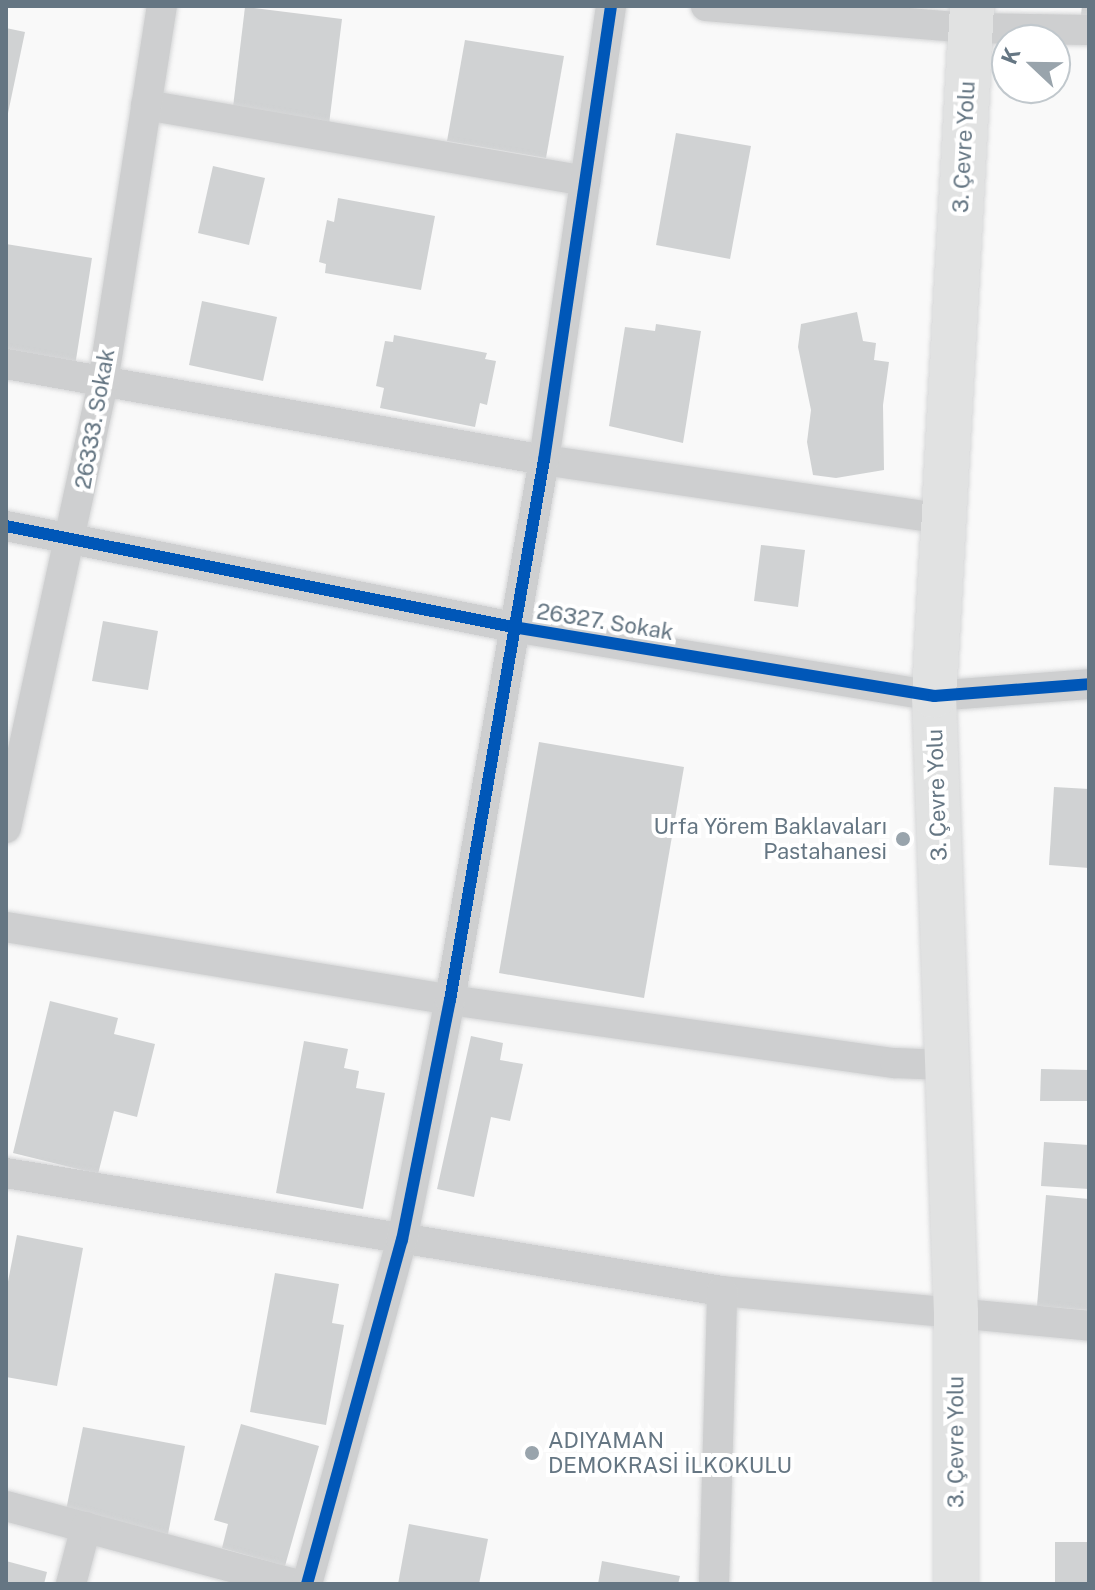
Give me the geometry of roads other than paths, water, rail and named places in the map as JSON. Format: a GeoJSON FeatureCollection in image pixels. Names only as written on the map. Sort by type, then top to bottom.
{"type":"FeatureCollection","features":[{"type":"Feature","properties":{"kind":"main road","name":"3. Çevre Yolu"},"geometry":{"type":"LineString","coordinates":[[956,1584],[956,1313],[934,696],[971,17]]}},
{"type":"Feature","properties":{"kind":"street","name":"26333. Sokak"},"geometry":{"type":"LineString","coordinates":[[6,828],[73,538],[103,382],[162,6]]}},
{"type":"Feature","properties":{"kind":"street"},"geometry":{"type":"LineString","coordinates":[[307,1584],[402,1240],[450,1000],[544,460],[611,6]]}},
{"type":"Feature","properties":{"kind":"street"},"geometry":{"type":"LineString","coordinates":[[706,6],[971,17],[1089,30]]}},
{"type":"Feature","properties":{"kind":"street"},"geometry":{"type":"LineString","coordinates":[[146,105],[585,181]]}},
{"type":"Feature","properties":{"kind":"street"},"geometry":{"type":"LineString","coordinates":[[6,364],[544,460],[944,519]]}},
{"type":"Feature","properties":{"kind":"street","name":"26327. Sokak"},"geometry":{"type":"LineString","coordinates":[[6,526],[513,627],[934,696],[1089,684]]}},
{"type":"Feature","properties":{"kind":"street"},"geometry":{"type":"LineString","coordinates":[[6,927],[450,1000],[895,1063],[947,1065]]}},
{"type":"Feature","properties":{"kind":"street"},"geometry":{"type":"LineString","coordinates":[[6,1173],[722,1291],[1089,1326]]}},
{"type":"Feature","properties":{"kind":"street"},"geometry":{"type":"LineString","coordinates":[[714,1584],[722,1291]]}},
{"type":"Feature","properties":{"kind":"street"},"geometry":{"type":"LineString","coordinates":[[6,1506],[296,1584]]}},
{"type":"Feature","properties":{"kind":"street"},"geometry":{"type":"LineString","coordinates":[[71,1584],[86,1527]]}},
{"type":"Feature","properties":{"kind":"place","name":"Urfa Yörem Baklavaları Pastahanesi"},"geometry":{"type":"Point","coordinates":[903,839]}},
{"type":"Feature","properties":{"kind":"place","name":"ADIYAMAN DEMOKRASİ İLKOKULU"},"geometry":{"type":"Point","coordinates":[532,1453]}}]}
